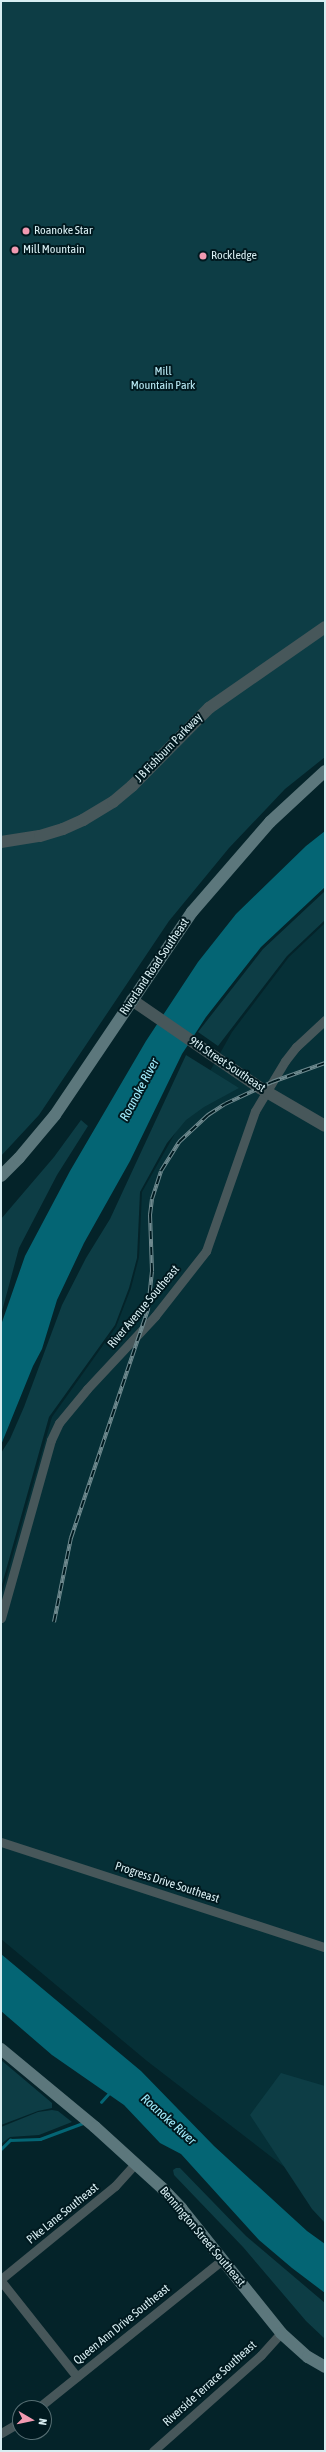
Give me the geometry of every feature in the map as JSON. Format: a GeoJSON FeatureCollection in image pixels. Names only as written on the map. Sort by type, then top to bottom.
{"type":"FeatureCollection","features":[{"type":"Feature","properties":{"kind":"main road","name":"Riverland Road Southeast"},"geometry":{"type":"LineString","coordinates":[[1,1176],[19,1158],[56,1115],[175,936],[217,882],[270,822],[325,771]]}},
{"type":"Feature","properties":{"kind":"main road","name":"Bennington Street Southeast"},"geometry":{"type":"LineString","coordinates":[[1,2049],[136,2163],[181,2208],[281,2334],[308,2357],[325,2367]]}},
{"type":"Feature","properties":{"kind":"street","name":"J B Fishburn Parkway"},"geometry":{"type":"LineString","coordinates":[[1,842],[40,836],[63,829],[113,802],[132,786],[209,708],[325,626]]}},
{"type":"Feature","properties":{"kind":"street","name":"9th Street Southeast"},"geometry":{"type":"LineString","coordinates":[[132,1000],[266,1092],[325,1126]]}},
{"type":"Feature","properties":{"kind":"street","name":"River Avenue Southeast"},"geometry":{"type":"LineString","coordinates":[[1,1618],[51,1440],[59,1423],[87,1389],[155,1316],[206,1251],[251,1121],[266,1092],[296,1047],[325,1020]]}},
{"type":"Feature","properties":{"kind":"street","name":"Progress Drive Southeast"},"geometry":{"type":"LineString","coordinates":[[1,1842],[325,1947]]}},
{"type":"Feature","properties":{"kind":"street","name":"Pike Lane Southeast"},"geometry":{"type":"LineString","coordinates":[[1,2280],[115,2186],[136,2163]]}},
{"type":"Feature","properties":{"kind":"street","name":"Queen Ann Drive Southeast"},"geometry":{"type":"LineString","coordinates":[[48,2400],[222,2260]]}},
{"type":"Feature","properties":{"kind":"street"},"geometry":{"type":"LineString","coordinates":[[1,2280],[77,2377]]}},
{"type":"Feature","properties":{"kind":"street","name":"Riverside Terrace Southeast"},"geometry":{"type":"LineString","coordinates":[[153,2451],[281,2334]]}},
{"type":"Feature","properties":{"kind":"street"},"geometry":{"type":"LineString","coordinates":[[1,2432],[12,2426]]}},
{"type":"Feature","properties":{"kind":"shaded area"},"geometry":{"type":"Polygon","coordinates":[[[325,923],[325,2115],[287,2169],[147,2061],[1,1939],[1,1596],[52,1417],[116,1327],[131,1288],[139,1257],[142,1192],[232,1032],[289,957],[325,923]]]}},
{"type":"Feature","properties":{"kind":"green space","name":"Mill Mountain Park"},"geometry":{"type":"Polygon","coordinates":[[[1,1],[325,1],[325,757],[285,789],[229,848],[169,921],[39,1115],[1,1156],[1,1]]]}},
{"type":"Feature","properties":{"kind":"green space"},"geometry":{"type":"Polygon","coordinates":[[[325,891],[325,920],[287,956],[218,1046],[198,1032],[263,949],[325,891]]]}},
{"type":"Feature","properties":{"kind":"green space"},"geometry":{"type":"Polygon","coordinates":[[[186,1055],[239,1088],[204,1107],[186,1120],[167,1143],[140,1192],[137,1258],[129,1288],[115,1325],[49,1417],[1,1588],[1,1453],[10,1439],[24,1407],[62,1305],[86,1258],[110,1219],[186,1055]]]}},
{"type":"Feature","properties":{"kind":"green space"},"geometry":{"type":"Polygon","coordinates":[[[81,1120],[88,1126],[57,1175],[19,1248],[1,1315],[1,1219],[54,1157],[81,1120]]]}},
{"type":"Feature","properties":{"kind":"green space"},"geometry":{"type":"Polygon","coordinates":[[[1,2060],[52,2103],[52,2108],[38,2111],[1,2125],[1,2060]]]}},
{"type":"Feature","properties":{"kind":"green space"},"geometry":{"type":"Polygon","coordinates":[[[281,2073],[325,2086],[325,2223],[312,2209],[250,2115],[281,2073]]]}},
{"type":"Feature","properties":{"kind":"green space"},"geometry":{"type":"Polygon","coordinates":[[[52,2110],[58,2111],[72,2122],[39,2135],[10,2137],[1,2144],[1,2127],[38,2112],[52,2110]]]}},
{"type":"Feature","properties":{"kind":"green space"},"geometry":{"type":"Polygon","coordinates":[[[180,2168],[246,2236],[325,2303],[325,2339],[306,2321],[243,2247],[174,2175],[173,2170],[180,2168]]]}},
{"type":"Feature","properties":{"kind":"water","name":"Roanoke River"},"geometry":{"type":"Polygon","coordinates":[[[325,831],[325,887],[261,947],[206,1017],[182,1054],[130,1161],[84,1243],[57,1300],[42,1349],[33,1366],[1,1445],[1,1325],[25,1256],[70,1171],[146,1041],[198,962],[236,914],[306,846],[325,831]]]}},
{"type":"Feature","properties":{"kind":"water","name":"Roanoke River"},"geometry":{"type":"Polygon","coordinates":[[[1,1954],[141,2071],[214,2146],[307,2231],[325,2244],[325,2293],[259,2240],[181,2154],[160,2143],[124,2105],[52,2055],[1,2011],[1,1954]]]}},
{"type":"Feature","properties":{"kind":"waterway"},"geometry":{"type":"LineString","coordinates":[[101,2102],[110,2092]]}},
{"type":"Feature","properties":{"kind":"waterway"},"geometry":{"type":"LineString","coordinates":[[1,2149],[10,2140],[40,2139],[83,2123]]}},
{"type":"Feature","properties":{"kind":"railway"},"geometry":{"type":"LineString","coordinates":[[54,1622],[71,1538],[148,1309],[152,1271],[150,1215],[152,1199],[161,1171],[179,1142],[208,1115],[225,1104],[272,1082],[325,1063]]}},
{"type":"Feature","properties":{"kind":"place","name":"Roanoke Star"},"geometry":{"type":"Point","coordinates":[26,231]}},
{"type":"Feature","properties":{"kind":"place","name":"Mill Mountain"},"geometry":{"type":"Point","coordinates":[15,250]}},
{"type":"Feature","properties":{"kind":"place","name":"Rockledge"},"geometry":{"type":"Point","coordinates":[203,256]}}]}
